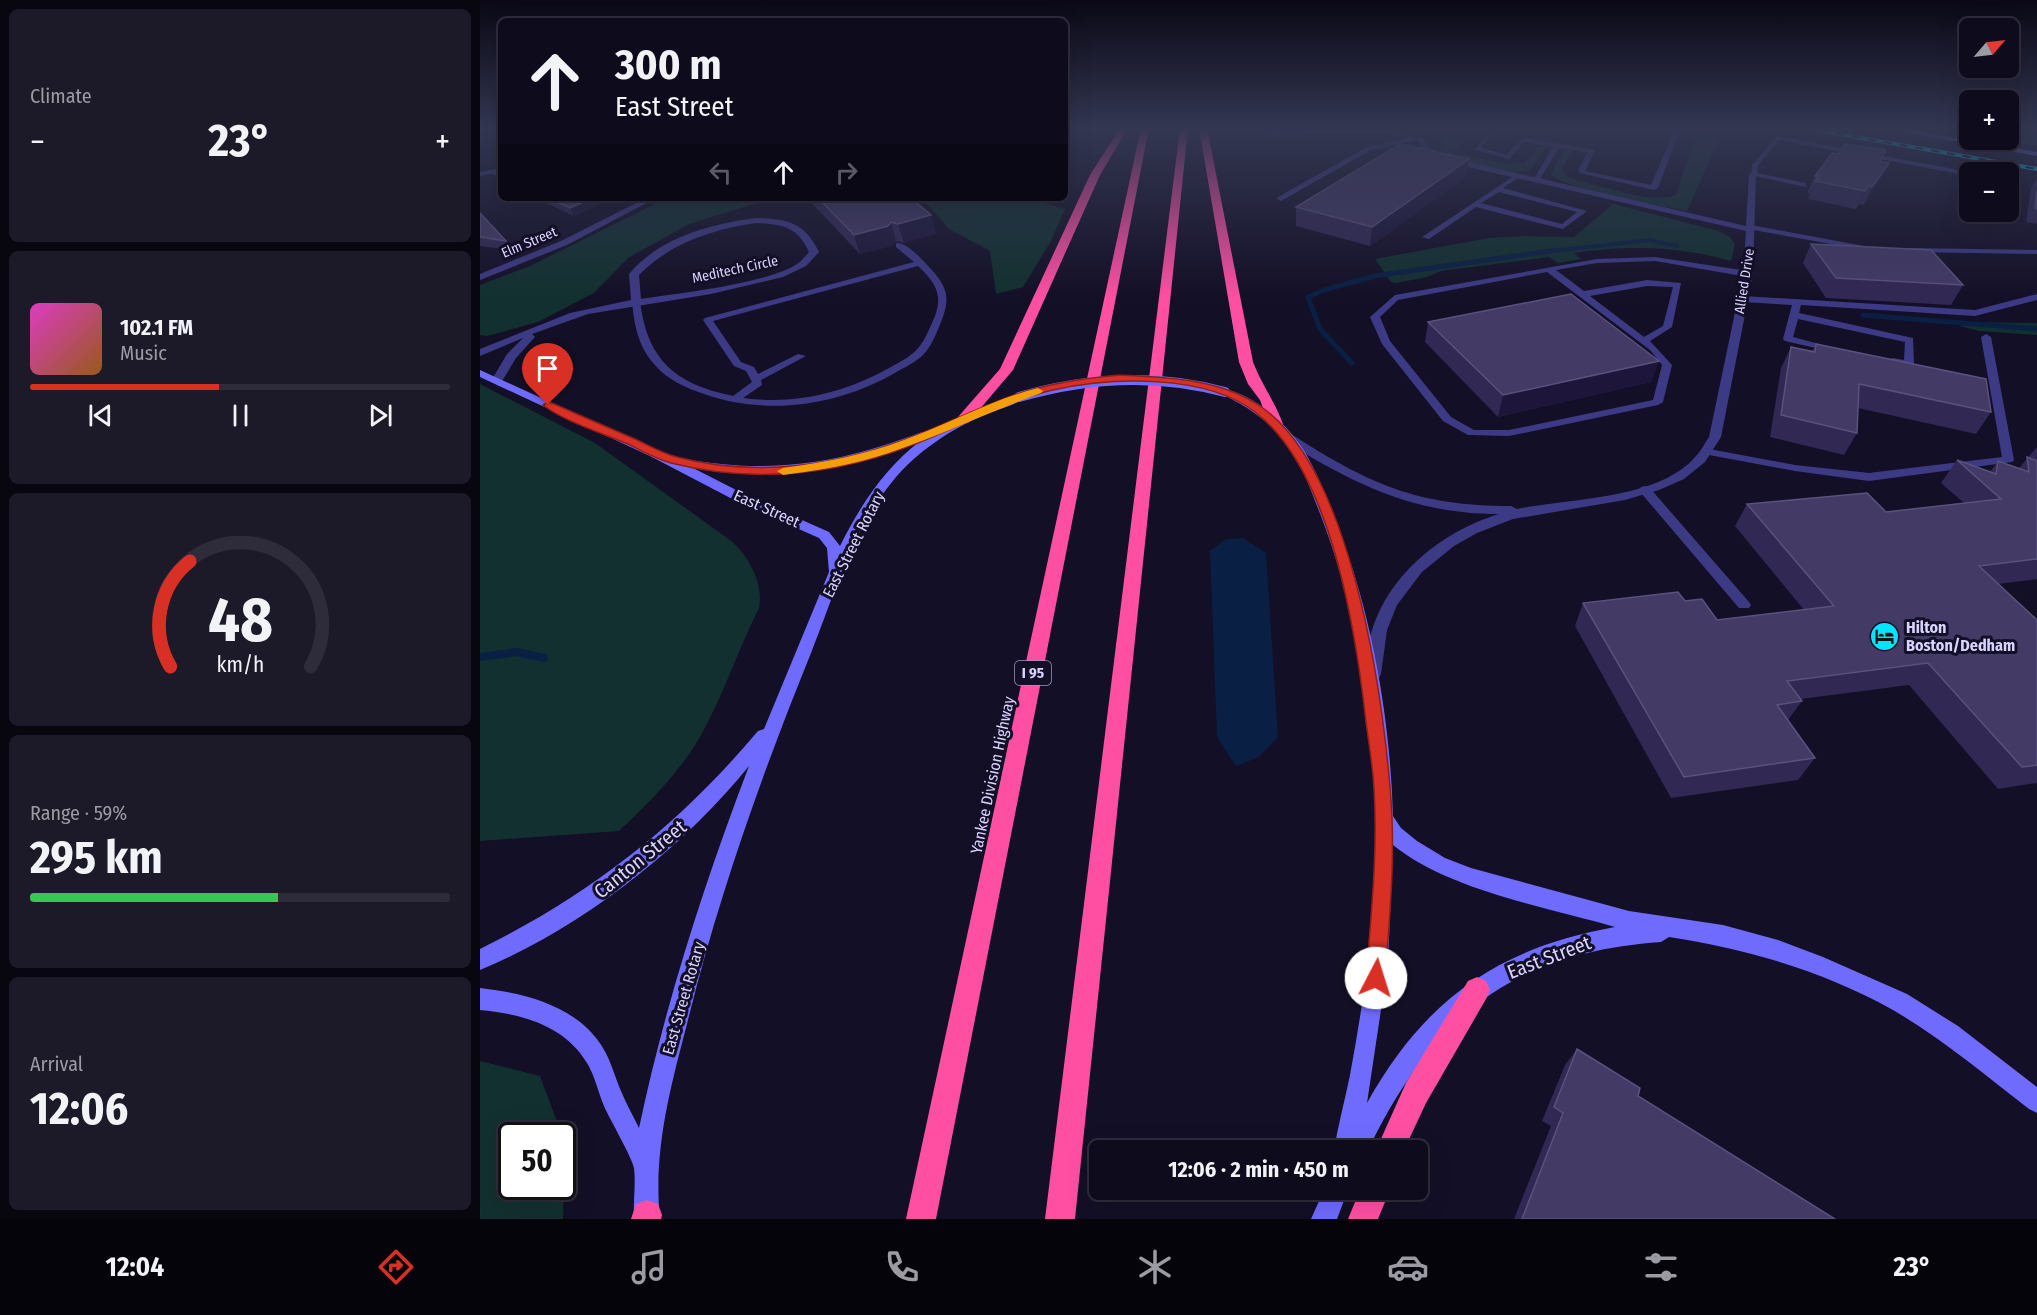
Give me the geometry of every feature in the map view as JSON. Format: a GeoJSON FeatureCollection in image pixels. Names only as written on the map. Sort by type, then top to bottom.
{"type":"FeatureCollection","features":[{"type":"Feature","properties":{"kind":"highway"},"geometry":{"type":"LineString","coordinates":[[957,423],[1005,370],[1090,185]]}},
{"type":"Feature","properties":{"kind":"highway","name":"Yankee Division Highway"},"geometry":{"type":"LineString","coordinates":[[921,1219],[1133,185]]}},
{"type":"Feature","properties":{"kind":"highway"},"geometry":{"type":"LineString","coordinates":[[1060,1219],[1178,185]]}},
{"type":"Feature","properties":{"kind":"highway"},"geometry":{"type":"LineString","coordinates":[[1213,185],[1246,362],[1251,377],[1267,399],[1276,424]]}},
{"type":"Feature","properties":{"kind":"highway"},"geometry":{"type":"LineString","coordinates":[[1395,1140],[1416,1093],[1478,990]]}},
{"type":"Feature","properties":{"kind":"highway"},"geometry":{"type":"LineString","coordinates":[[1363,1219],[1371,1200]]}},
{"type":"Feature","properties":{"kind":"main road","name":"East Street"},"geometry":{"type":"LineString","coordinates":[[480,373],[656,454],[743,499],[824,535],[836,553],[835,569],[828,591]]}},
{"type":"Feature","properties":{"kind":"main road","name":"East Street Rotary"},"geometry":{"type":"LineString","coordinates":[[647,1218],[647,1168],[656,1100],[679,1008],[728,849],[773,724],[828,591],[869,506],[886,481],[914,452],[957,423],[1019,397],[1074,382],[1120,378],[1176,381],[1226,392],[1256,407],[1276,424],[1298,452],[1312,478],[1338,544],[1355,602],[1380,758],[1384,817],[1382,906],[1374,1001],[1348,1140]]}},
{"type":"Feature","properties":{"kind":"main road","name":"East Street"},"geometry":{"type":"LineString","coordinates":[[656,454],[698,466],[735,472],[797,470],[865,457],[957,423]]}},
{"type":"Feature","properties":{"kind":"main road","name":"Canton Street"},"geometry":{"type":"LineString","coordinates":[[480,960],[527,938],[571,912],[645,857],[708,801],[736,772],[773,724]]}},
{"type":"Feature","properties":{"kind":"main road","name":"East Street"},"geometry":{"type":"LineString","coordinates":[[1384,817],[1394,834],[1410,847],[1438,864],[1471,877],[1598,913],[1684,930],[1723,935],[1778,950],[1816,964],[1899,1002],[1950,1034],[2037,1101]]}},
{"type":"Feature","properties":{"kind":"main road","name":"East Street"},"geometry":{"type":"LineString","coordinates":[[1362,1140],[1394,1081],[1439,1023],[1478,990],[1519,965],[1597,938],[1684,930]]}},
{"type":"Feature","properties":{"kind":"main road"},"geometry":{"type":"LineString","coordinates":[[480,999],[518,1003],[553,1016],[577,1033],[595,1056],[612,1097],[647,1168]]}},
{"type":"Feature","properties":{"kind":"street","name":"Allied Drive"},"geometry":{"type":"LineString","coordinates":[[1556,185],[1751,230],[1748,274],[1715,437],[1709,452]]}},
{"type":"Feature","properties":{"kind":"street"},"geometry":{"type":"LineString","coordinates":[[1751,230],[1753,185]]}},
{"type":"Feature","properties":{"kind":"street","name":"Elm Street"},"geometry":{"type":"LineString","coordinates":[[480,277],[564,243],[646,201]]}},
{"type":"Feature","properties":{"kind":"street","name":"Meditech Circle"},"geometry":{"type":"LineString","coordinates":[[480,353],[584,311],[636,301],[712,291],[774,277],[806,262],[813,252],[810,243],[793,225],[754,221],[711,229],[671,244],[643,262],[634,274],[636,301]]}},
{"type":"Feature","properties":{"kind":"street","name":"Meditech Circle"},"geometry":{"type":"LineString","coordinates":[[496,381],[519,347],[550,324]]}},
{"type":"Feature","properties":{"kind":"street"},"geometry":{"type":"LineString","coordinates":[[1287,436],[1360,482],[1407,499],[1461,509],[1532,510]]}},
{"type":"Feature","properties":{"kind":"street"},"geometry":{"type":"LineString","coordinates":[[1372,704],[1373,663],[1377,633],[1386,608],[1406,579],[1431,555],[1456,538],[1487,524],[1532,510],[1645,490],[1675,479],[1709,452]]}},
{"type":"Feature","properties":{"kind":"lane"},"geometry":{"type":"LineString","coordinates":[[1281,199],[1305,185]]}},
{"type":"Feature","properties":{"kind":"lane"},"geometry":{"type":"LineString","coordinates":[[1426,237],[1503,185]]}},
{"type":"Feature","properties":{"kind":"lane"},"geometry":{"type":"LineString","coordinates":[[1640,185],[1654,188],[1655,185]]}},
{"type":"Feature","properties":{"kind":"lane"},"geometry":{"type":"LineString","coordinates":[[1475,204],[1563,227],[1583,211],[1497,189]]}},
{"type":"Feature","properties":{"kind":"lane"},"geometry":{"type":"LineString","coordinates":[[1751,230],[1819,244],[1875,249]]}},
{"type":"Feature","properties":{"kind":"lane","name":"Meditech Circle"},"geometry":{"type":"LineString","coordinates":[[636,301],[638,331],[661,366],[683,382],[735,399],[796,402],[814,399],[871,383],[914,357],[926,346],[942,310],[944,295],[921,263],[899,245]]}},
{"type":"Feature","properties":{"kind":"lane"},"geometry":{"type":"LineString","coordinates":[[1906,250],[2037,252]]}},
{"type":"Feature","properties":{"kind":"lane"},"geometry":{"type":"LineString","coordinates":[[1550,269],[1653,348],[1667,365],[1658,402],[1509,433],[1472,433],[1447,419],[1385,342],[1375,317],[1395,298],[1550,269],[1597,261],[1645,259],[1748,274]]}},
{"type":"Feature","properties":{"kind":"lane"},"geometry":{"type":"LineString","coordinates":[[735,399],[758,383],[750,369],[737,364],[708,320],[921,263]]}},
{"type":"Feature","properties":{"kind":"lane"},"geometry":{"type":"LineString","coordinates":[[1583,294],[1647,283],[1678,285],[1668,327],[1644,341]]}},
{"type":"Feature","properties":{"kind":"lane"},"geometry":{"type":"LineString","coordinates":[[1743,299],[1975,313],[2037,297]]}},
{"type":"Feature","properties":{"kind":"lane"},"geometry":{"type":"LineString","coordinates":[[1797,302],[1788,339],[1843,350]]}},
{"type":"Feature","properties":{"kind":"lane"},"geometry":{"type":"LineString","coordinates":[[1794,315],[1910,340],[1909,364],[1887,359]]}},
{"type":"Feature","properties":{"kind":"lane"},"geometry":{"type":"LineString","coordinates":[[1709,452],[1795,468],[1869,477],[2008,460],[1986,338]]}},
{"type":"Feature","properties":{"kind":"lane"},"geometry":{"type":"LineString","coordinates":[[756,380],[801,356]]}},
{"type":"Feature","properties":{"kind":"lane"},"geometry":{"type":"LineString","coordinates":[[1645,490],[1744,605]]}},
{"type":"Feature","properties":{"kind":"green space"},"geometry":{"type":"Polygon","coordinates":[[[1574,185],[1594,185],[1640,196],[1676,195],[1679,185],[1699,185],[1687,211],[1574,185]]]}},
{"type":"Feature","properties":{"kind":"green space"},"geometry":{"type":"Polygon","coordinates":[[[661,201],[763,201],[689,224],[628,258],[594,293],[538,322],[487,336],[480,335],[480,285],[530,266],[661,201]]]}},
{"type":"Feature","properties":{"kind":"green space"},"geometry":{"type":"Polygon","coordinates":[[[925,201],[1037,201],[1065,209],[1051,241],[1023,287],[996,294],[990,251],[949,229],[925,201]]]}},
{"type":"Feature","properties":{"kind":"green space"},"geometry":{"type":"Polygon","coordinates":[[[1613,204],[1719,231],[1730,237],[1735,244],[1731,261],[1692,252],[1653,248],[1594,250],[1574,253],[1581,259],[1558,263],[1549,257],[1441,271],[1427,277],[1396,283],[1391,282],[1375,259],[1489,238],[1574,237],[1613,204]]]}},
{"type":"Feature","properties":{"kind":"green space"},"geometry":{"type":"Polygon","coordinates":[[[1971,322],[2037,323],[2037,335],[1979,331],[1960,326],[1971,322]]]}},
{"type":"Feature","properties":{"kind":"green space"},"geometry":{"type":"Polygon","coordinates":[[[480,384],[595,443],[730,540],[743,553],[757,579],[759,608],[700,737],[683,763],[663,787],[619,831],[480,841],[480,384]]]}},
{"type":"Feature","properties":{"kind":"green space"},"geometry":{"type":"Polygon","coordinates":[[[480,1061],[540,1076],[557,1122],[498,1122],[498,1200],[564,1200],[563,1219],[480,1219],[480,1061]]]}},
{"type":"Feature","properties":{"kind":"water"},"geometry":{"type":"Polygon","coordinates":[[[1243,538],[1266,553],[1278,737],[1259,757],[1236,766],[1217,737],[1210,551],[1226,539],[1243,538]]]}},
{"type":"Feature","properties":{"kind":"building"},"geometry":{"type":"Polygon","coordinates":[[[1333,185],[1432,185],[1372,227],[1296,207],[1333,185]]]}},
{"type":"Feature","properties":{"kind":"building"},"geometry":{"type":"Polygon","coordinates":[[[1834,185],[1873,185],[1868,186],[1865,191],[1834,185]]]}},
{"type":"Feature","properties":{"kind":"building"},"geometry":{"type":"Polygon","coordinates":[[[555,201],[585,201],[570,208],[555,201]]]}},
{"type":"Feature","properties":{"kind":"building"},"geometry":{"type":"Polygon","coordinates":[[[821,201],[915,201],[931,215],[898,224],[891,222],[888,226],[854,235],[821,201]]]}},
{"type":"Feature","properties":{"kind":"building"},"geometry":{"type":"Polygon","coordinates":[[[480,213],[506,241],[480,237],[480,213]]]}},
{"type":"Feature","properties":{"kind":"building"},"geometry":{"type":"Polygon","coordinates":[[[1811,244],[1931,250],[1963,285],[1836,278],[1811,244]]]}},
{"type":"Feature","properties":{"kind":"building"},"geometry":{"type":"Polygon","coordinates":[[[1571,294],[1659,361],[1503,395],[1428,322],[1571,294]]]}},
{"type":"Feature","properties":{"kind":"building"},"geometry":{"type":"Polygon","coordinates":[[[1816,344],[1986,379],[1991,412],[1859,384],[1857,433],[1781,415],[1791,347],[1815,352],[1816,344]]]}},
{"type":"Feature","properties":{"kind":"building","name":"Hilton Boston/Dedham"},"geometry":{"type":"Polygon","coordinates":[[[2027,457],[2037,461],[2037,559],[1979,566],[2037,620],[2037,765],[2022,767],[1928,663],[1787,681],[1802,701],[1777,705],[1815,758],[1684,777],[1583,603],[1678,592],[1685,601],[1702,599],[1717,620],[1834,606],[1747,504],[1867,493],[1886,512],[2001,499],[1957,460],[1996,474],[1998,461],[2029,472],[2027,457]]]}},
{"type":"Feature","properties":{"kind":"building"},"geometry":{"type":"Polygon","coordinates":[[[1577,1049],[1640,1088],[1638,1096],[1835,1219],[1522,1219],[1563,1113],[1554,1107],[1577,1049]]]}},
{"type":"Feature","properties":{"kind":"waterway"},"geometry":{"type":"LineString","coordinates":[[1544,252],[1650,240],[1677,246]]}},
{"type":"Feature","properties":{"kind":"waterway"},"geometry":{"type":"LineString","coordinates":[[1352,363],[1320,329],[1308,297],[1327,289],[1375,276],[1557,250]]}},
{"type":"Feature","properties":{"kind":"waterway"},"geometry":{"type":"LineString","coordinates":[[1863,315],[2037,329]]}},
{"type":"Feature","properties":{"kind":"waterway"},"geometry":{"type":"LineString","coordinates":[[480,657],[517,652],[544,658]]}},
{"type":"Feature","properties":{"kind":"slow traffic"},"geometry":{"type":"LineString","coordinates":[[783,471],[865,457],[908,443],[989,408],[1038,391]]}},
{"type":"Feature","properties":{"kind":"place","name":"Hilton Boston/Dedham"},"geometry":{"type":"Point","coordinates":[1885,636]}},
{"type":"Feature","properties":{"kind":"route"},"geometry":{"type":"LineString","coordinates":[[548,405],[656,454],[698,466],[758,473],[797,470],[865,457],[908,443],[1019,397],[1074,382],[1120,378],[1176,381],[1226,392],[1256,407],[1293,444],[1312,478],[1338,544],[1355,602],[1368,669],[1382,788],[1384,869],[1376,978]]}}]}
